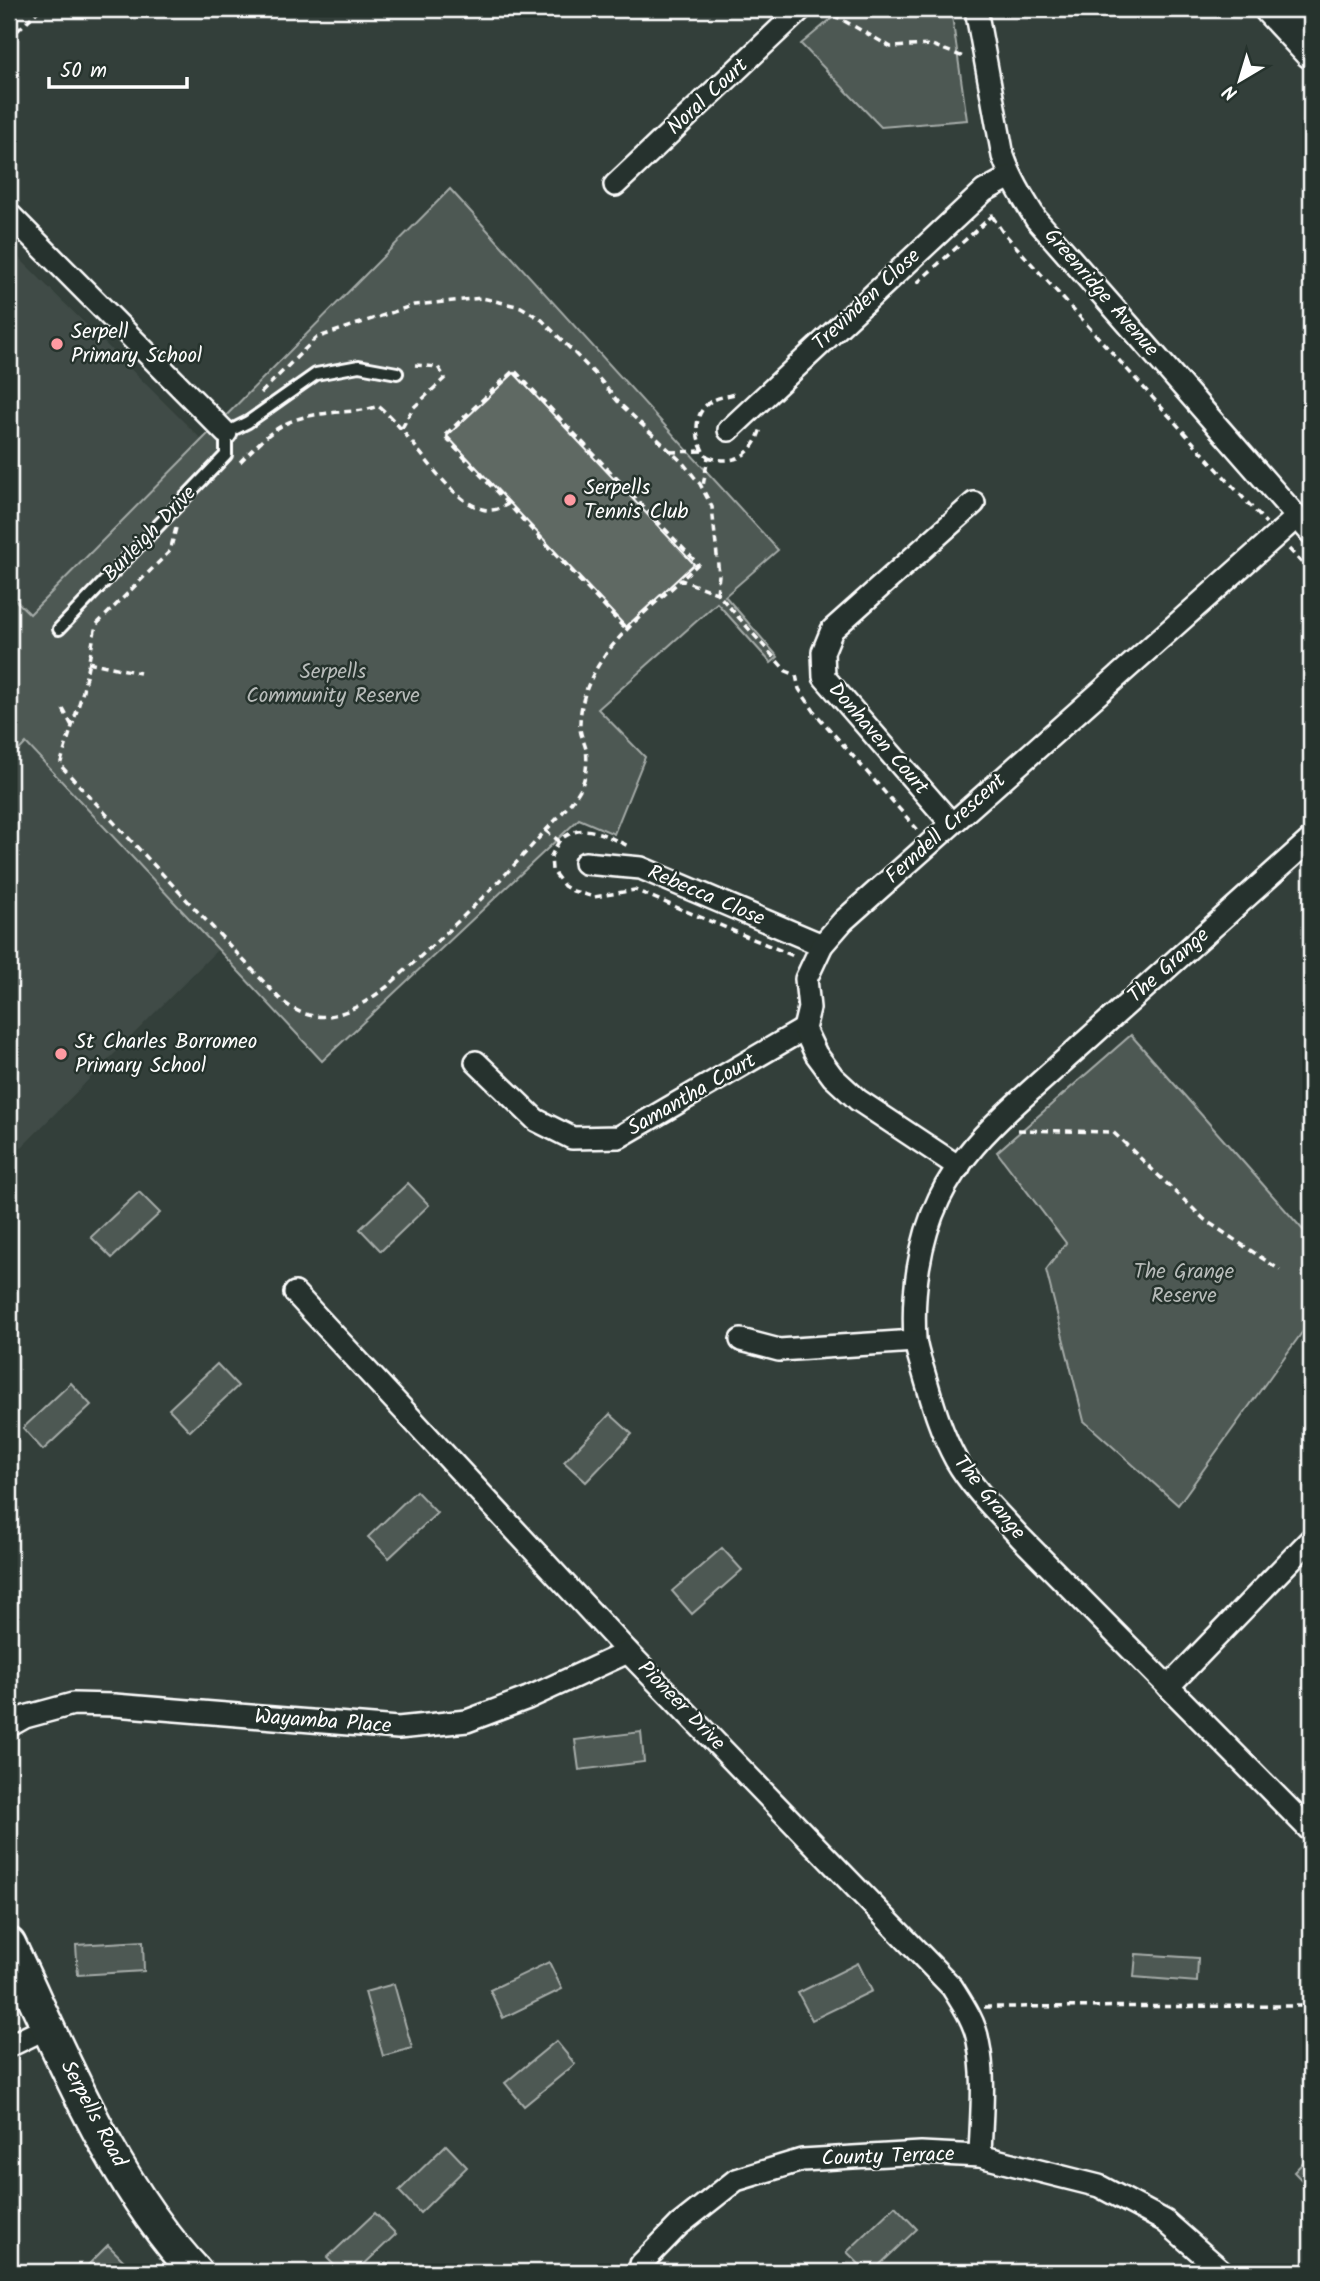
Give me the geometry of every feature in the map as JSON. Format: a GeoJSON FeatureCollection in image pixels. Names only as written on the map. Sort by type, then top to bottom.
{"type":"FeatureCollection","features":[{"type":"Feature","properties":{"kind":"street","name":"Noral Court"},"geometry":{"type":"LineString","coordinates":[[615,185],[801,9]]}},
{"type":"Feature","properties":{"kind":"street","name":"Greenridge Avenue"},"geometry":{"type":"LineString","coordinates":[[976,9],[1003,156],[1010,177],[1036,219],[1311,533]]}},
{"type":"Feature","properties":{"kind":"street"},"geometry":{"type":"LineString","coordinates":[[1271,9],[1311,51]]}},
{"type":"Feature","properties":{"kind":"street","name":"Trevinden Close"},"geometry":{"type":"LineString","coordinates":[[729,430],[984,191],[1010,177]]}},
{"type":"Feature","properties":{"kind":"street"},"geometry":{"type":"LineString","coordinates":[[9,214],[226,433]]}},
{"type":"Feature","properties":{"kind":"street","name":"Donhaven Court"},"geometry":{"type":"LineString","coordinates":[[951,823],[824,677],[823,652],[832,630],[974,503]]}},
{"type":"Feature","properties":{"kind":"street","name":"Ferndell Crescent"},"geometry":{"type":"LineString","coordinates":[[804,1029],[809,1009],[806,979],[822,944],[843,921],[1297,517]]}},
{"type":"Feature","properties":{"kind":"street","name":"The Grange"},"geometry":{"type":"LineString","coordinates":[[1311,839],[988,1129],[939,1199],[926,1237],[916,1280],[915,1341],[937,1419],[957,1462],[987,1501],[1311,1831]]}},
{"type":"Feature","properties":{"kind":"street","name":"Rebecca Close"},"geometry":{"type":"LineString","coordinates":[[585,863],[641,868],[822,944]]}},
{"type":"Feature","properties":{"kind":"street"},"geometry":{"type":"LineString","coordinates":[[804,1029],[816,1054],[833,1077],[858,1100],[959,1167]]}},
{"type":"Feature","properties":{"kind":"street","name":"Samantha Court"},"geometry":{"type":"LineString","coordinates":[[475,1062],[536,1120],[572,1138],[619,1137],[804,1029]]}},
{"type":"Feature","properties":{"kind":"street","name":"Pioneer Drive"},"geometry":{"type":"LineString","coordinates":[[295,1293],[628,1652],[953,1987],[965,2007],[978,2039],[983,2084],[979,2156]]}},
{"type":"Feature","properties":{"kind":"street"},"geometry":{"type":"LineString","coordinates":[[741,1340],[779,1350],[915,1341]]}},
{"type":"Feature","properties":{"kind":"street"},"geometry":{"type":"LineString","coordinates":[[1168,1687],[1311,1539]]}},
{"type":"Feature","properties":{"kind":"street","name":"Wayamba Place"},"geometry":{"type":"LineString","coordinates":[[9,1726],[25,1717],[72,1703],[398,1728],[467,1721],[528,1698],[628,1652]]}},
{"type":"Feature","properties":{"kind":"street","name":"Serpells Road"},"geometry":{"type":"LineString","coordinates":[[9,1944],[96,2127],[148,2211],[196,2272]]}},
{"type":"Feature","properties":{"kind":"street"},"geometry":{"type":"LineString","coordinates":[[9,2046],[48,2027]]}},
{"type":"Feature","properties":{"kind":"street","name":"County Terrace"},"geometry":{"type":"LineString","coordinates":[[640,2264],[679,2225],[736,2180],[802,2160],[921,2153],[979,2156],[1099,2186],[1164,2221],[1223,2272]]}},
{"type":"Feature","properties":{"kind":"lane"},"geometry":{"type":"LineString","coordinates":[[226,433],[248,422],[316,374],[359,366],[397,373]]}},
{"type":"Feature","properties":{"kind":"lane","name":"Burleigh Drive"},"geometry":{"type":"LineString","coordinates":[[60,629],[226,455],[226,433]]}},
{"type":"Feature","properties":{"kind":"path"},"geometry":{"type":"LineString","coordinates":[[9,39],[40,9]]}},
{"type":"Feature","properties":{"kind":"path"},"geometry":{"type":"LineString","coordinates":[[823,9],[891,47],[932,45],[987,67]]}},
{"type":"Feature","properties":{"kind":"path"},"geometry":{"type":"LineString","coordinates":[[992,216],[1002,231],[1311,573]]}},
{"type":"Feature","properties":{"kind":"path"},"geometry":{"type":"LineString","coordinates":[[257,397],[316,338],[414,305],[482,298],[521,307],[542,320],[596,375],[620,404],[683,463],[702,488],[712,507],[718,542],[717,593]]}},
{"type":"Feature","properties":{"kind":"path"},"geometry":{"type":"LineString","coordinates":[[402,428],[413,408],[445,378],[439,367],[415,365]]}},
{"type":"Feature","properties":{"kind":"path"},"geometry":{"type":"LineString","coordinates":[[177,525],[170,551],[96,625],[83,691],[60,765],[289,1008],[312,1016],[335,1016],[366,1002],[388,986],[511,869],[580,790],[585,773],[586,752],[579,728],[581,702],[592,676],[620,635],[626,630],[681,580],[698,564],[514,370],[444,436],[626,630]]}},
{"type":"Feature","properties":{"kind":"path"},"geometry":{"type":"LineString","coordinates":[[233,468],[273,429],[286,422],[312,415],[361,412],[379,406],[393,417],[459,495],[481,509],[496,510],[508,504]]}},
{"type":"Feature","properties":{"kind":"path"},"geometry":{"type":"LineString","coordinates":[[671,452],[703,451],[708,457],[702,488]]}},
{"type":"Feature","properties":{"kind":"path"},"geometry":{"type":"LineString","coordinates":[[681,580],[717,593],[786,671],[796,675],[799,689],[816,714],[918,828],[908,837]]}},
{"type":"Feature","properties":{"kind":"path"},"geometry":{"type":"LineString","coordinates":[[88,662],[140,673]]}},
{"type":"Feature","properties":{"kind":"path"},"geometry":{"type":"LineString","coordinates":[[63,709],[72,726]]}},
{"type":"Feature","properties":{"kind":"path"},"geometry":{"type":"LineString","coordinates":[[988,1129],[1113,1132],[1205,1220],[1280,1270]]}},
{"type":"Feature","properties":{"kind":"path"},"geometry":{"type":"LineString","coordinates":[[965,2007],[1311,2006]]}},
{"type":"Feature","properties":{"kind":"shaded area","name":"Serpell Primary School"},"geometry":{"type":"Polygon","coordinates":[[[9,248],[202,440],[30,614],[9,594],[9,248]]]}},
{"type":"Feature","properties":{"kind":"shaded area","name":"St Charles Borromeo Primary School"},"geometry":{"type":"Polygon","coordinates":[[[25,743],[218,949],[9,1160],[9,761],[25,743]]]}},
{"type":"Feature","properties":{"kind":"green space"},"geometry":{"type":"Polygon","coordinates":[[[843,9],[951,9],[967,120],[881,127],[801,44],[843,9]]]}},
{"type":"Feature","properties":{"kind":"green space","name":"Serpells Community Reserve"},"geometry":{"type":"Polygon","coordinates":[[[450,189],[778,550],[725,596],[778,657],[771,663],[717,603],[598,709],[645,757],[614,834],[579,819],[322,1061],[26,743],[9,761],[9,594],[30,614],[450,189]]]}},
{"type":"Feature","properties":{"kind":"green space","name":"The Grange Reserve"},"geometry":{"type":"Polygon","coordinates":[[[1131,1035],[1311,1239],[1311,1320],[1178,1505],[1084,1421],[1046,1270],[1066,1243],[997,1152],[1131,1035]]]}},
{"type":"Feature","properties":{"kind":"green space"},"geometry":{"type":"Polygon","coordinates":[[[408,1183],[429,1205],[381,1251],[360,1229],[408,1183]]]}},
{"type":"Feature","properties":{"kind":"green space"},"geometry":{"type":"Polygon","coordinates":[[[139,1192],[160,1213],[112,1258],[91,1237],[139,1192]]]}},
{"type":"Feature","properties":{"kind":"green space"},"geometry":{"type":"Polygon","coordinates":[[[217,1364],[238,1386],[190,1431],[169,1409],[217,1364]]]}},
{"type":"Feature","properties":{"kind":"green space"},"geometry":{"type":"Polygon","coordinates":[[[71,1383],[91,1405],[43,1450],[23,1428],[71,1383]]]}},
{"type":"Feature","properties":{"kind":"green space"},"geometry":{"type":"Polygon","coordinates":[[[610,1414],[632,1434],[586,1482],[564,1462],[610,1414]]]}},
{"type":"Feature","properties":{"kind":"green space"},"geometry":{"type":"Polygon","coordinates":[[[416,1491],[437,1513],[389,1558],[368,1537],[416,1491]]]}},
{"type":"Feature","properties":{"kind":"green space"},"geometry":{"type":"Polygon","coordinates":[[[722,1548],[742,1570],[692,1614],[672,1591],[722,1548]]]}},
{"type":"Feature","properties":{"kind":"green space"},"geometry":{"type":"Polygon","coordinates":[[[641,1732],[644,1762],[579,1770],[575,1740],[641,1732]]]}},
{"type":"Feature","properties":{"kind":"green space"},"geometry":{"type":"Polygon","coordinates":[[[143,1941],[144,1971],[78,1975],[76,1945],[143,1941]]]}},
{"type":"Feature","properties":{"kind":"green space"},"geometry":{"type":"Polygon","coordinates":[[[1136,1954],[1198,1958],[1197,1982],[1134,1977],[1136,1954]]]}},
{"type":"Feature","properties":{"kind":"green space"},"geometry":{"type":"Polygon","coordinates":[[[549,1962],[562,1989],[503,2018],[490,1990],[549,1962]]]}},
{"type":"Feature","properties":{"kind":"green space"},"geometry":{"type":"Polygon","coordinates":[[[858,1963],[872,1991],[812,2020],[798,1993],[858,1963]]]}},
{"type":"Feature","properties":{"kind":"green space"},"geometry":{"type":"Polygon","coordinates":[[[394,1984],[412,2048],[383,2056],[365,1992],[394,1984]]]}},
{"type":"Feature","properties":{"kind":"green space"},"geometry":{"type":"Polygon","coordinates":[[[556,2041],[575,2064],[524,2106],[505,2083],[556,2041]]]}},
{"type":"Feature","properties":{"kind":"green space"},"geometry":{"type":"Polygon","coordinates":[[[446,2145],[467,2167],[420,2213],[399,2191],[446,2145]]]}},
{"type":"Feature","properties":{"kind":"green space"},"geometry":{"type":"Polygon","coordinates":[[[1311,2154],[1311,2190],[1294,2172],[1311,2154]]]}},
{"type":"Feature","properties":{"kind":"green space"},"geometry":{"type":"Polygon","coordinates":[[[895,2206],[917,2229],[872,2272],[867,2272],[847,2252],[895,2206]]]}},
{"type":"Feature","properties":{"kind":"green space"},"geometry":{"type":"Polygon","coordinates":[[[375,2213],[396,2234],[356,2272],[341,2272],[327,2258],[375,2213]]]}},
{"type":"Feature","properties":{"kind":"green space"},"geometry":{"type":"Polygon","coordinates":[[[108,2245],[135,2272],[81,2272],[108,2245]]]}},
{"type":"Feature","properties":{"kind":"building","name":"Serpells Tennis Club"},"geometry":{"type":"Polygon","coordinates":[[[514,373],[694,564],[626,627],[447,436],[514,373]]]}},
{"type":"Feature","properties":{"kind":"place","name":"Serpell Primary School"},"geometry":{"type":"Point","coordinates":[57,344]}},
{"type":"Feature","properties":{"kind":"place","name":"Serpells Tennis Club"},"geometry":{"type":"Point","coordinates":[570,500]}},
{"type":"Feature","properties":{"kind":"place","name":"St Charles Borromeo Primary School"},"geometry":{"type":"Point","coordinates":[61,1054]}}]}
